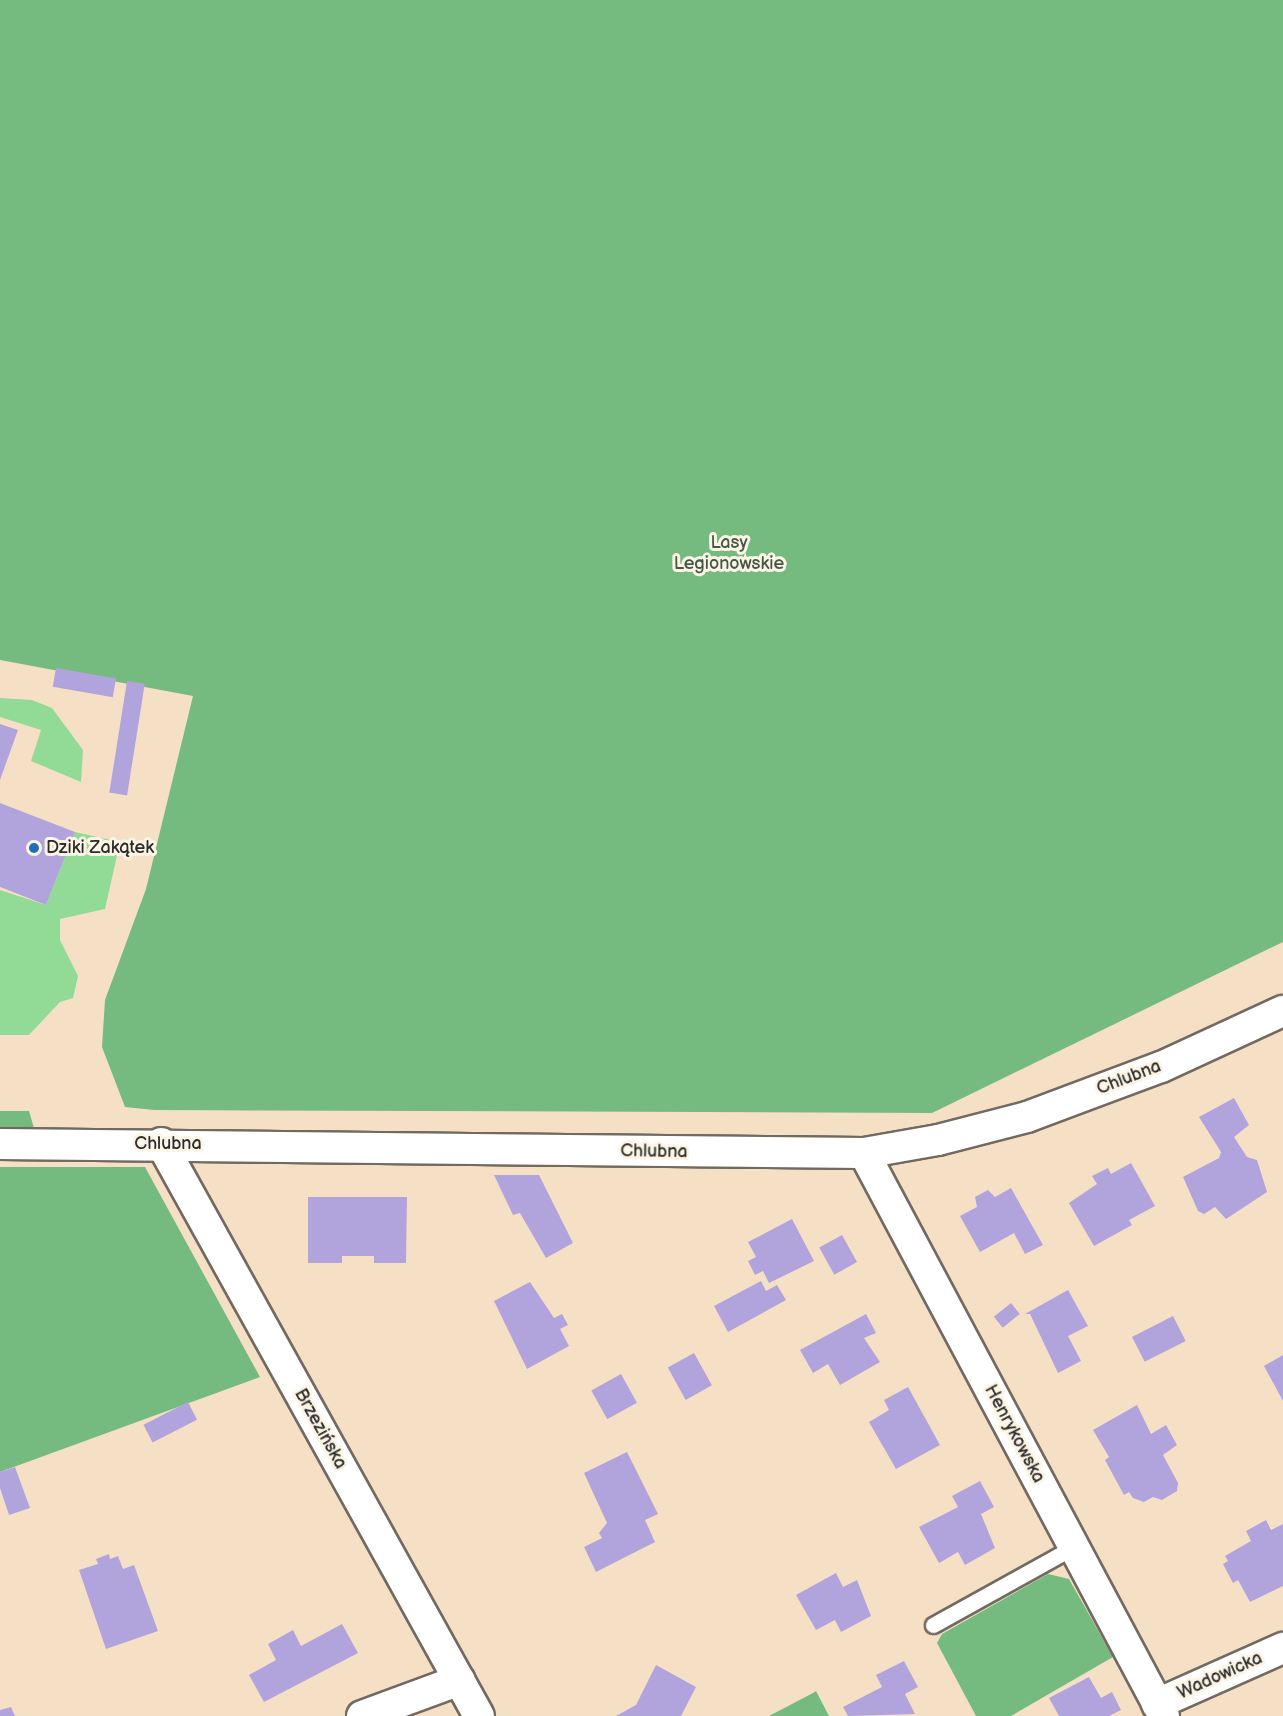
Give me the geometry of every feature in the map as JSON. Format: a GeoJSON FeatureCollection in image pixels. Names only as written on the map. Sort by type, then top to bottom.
{"type":"FeatureCollection","features":[{"type":"Feature","properties":{"kind":"street","name":"Chlubna"},"geometry":{"type":"LineString","coordinates":[[0,1144],[161,1143],[864,1153],[938,1140],[1027,1117],[1161,1067],[1283,1011]]}},
{"type":"Feature","properties":{"kind":"street","name":"Brzezińska"},"geometry":{"type":"LineString","coordinates":[[161,1143],[479,1716]]}},
{"type":"Feature","properties":{"kind":"street","name":"Henrykowska"},"geometry":{"type":"LineString","coordinates":[[864,1153],[1161,1710]]}},
{"type":"Feature","properties":{"kind":"street","name":"Wadowicka"},"geometry":{"type":"LineString","coordinates":[[1161,1710],[1283,1648]]}},
{"type":"Feature","properties":{"kind":"street"},"geometry":{"type":"LineString","coordinates":[[362,1716],[460,1680]]}},
{"type":"Feature","properties":{"kind":"lane"},"geometry":{"type":"LineString","coordinates":[[933,1625],[1074,1547]]}},
{"type":"Feature","properties":{"kind":"green space","name":"Lasy Legionowskie"},"geometry":{"type":"Polygon","coordinates":[[[0,0],[1283,0],[1283,942],[932,1113],[154,1110],[125,1107],[102,1047],[105,1000],[146,889],[193,696],[0,660],[0,0]]]}},
{"type":"Feature","properties":{"kind":"green space"},"geometry":{"type":"Polygon","coordinates":[[[0,698],[32,700],[52,708],[83,750],[81,782],[31,761],[41,730],[0,717],[0,698]]]}},
{"type":"Feature","properties":{"kind":"green space"},"geometry":{"type":"Polygon","coordinates":[[[75,832],[120,842],[105,909],[60,919],[60,940],[78,976],[73,998],[60,1002],[29,1035],[0,1035],[0,890],[46,905],[75,832]]]}},
{"type":"Feature","properties":{"kind":"green space"},"geometry":{"type":"Polygon","coordinates":[[[0,1111],[29,1111],[36,1135],[0,1135],[0,1111]]]}},
{"type":"Feature","properties":{"kind":"green space"},"geometry":{"type":"Polygon","coordinates":[[[0,1167],[145,1167],[260,1377],[0,1472],[0,1167]]]}},
{"type":"Feature","properties":{"kind":"green space"},"geometry":{"type":"Polygon","coordinates":[[[1048,1574],[1069,1579],[1113,1657],[1011,1716],[976,1716],[937,1643],[942,1634],[1048,1574]]]}},
{"type":"Feature","properties":{"kind":"green space"},"geometry":{"type":"Polygon","coordinates":[[[816,1691],[829,1716],[769,1716],[813,1693],[816,1691]]]}},
{"type":"Feature","properties":{"kind":"building"},"geometry":{"type":"Polygon","coordinates":[[[56,668],[116,679],[113,697],[53,687],[56,668]]]}},
{"type":"Feature","properties":{"kind":"building"},"geometry":{"type":"Polygon","coordinates":[[[127,681],[145,684],[127,795],[109,793],[127,681]]]}},
{"type":"Feature","properties":{"kind":"building"},"geometry":{"type":"Polygon","coordinates":[[[0,724],[18,730],[0,780],[0,724]]]}},
{"type":"Feature","properties":{"kind":"building","name":"Dziki Zakątek"},"geometry":{"type":"Polygon","coordinates":[[[0,803],[75,832],[46,905],[0,887],[0,803]]]}},
{"type":"Feature","properties":{"kind":"building"},"geometry":{"type":"Polygon","coordinates":[[[1234,1098],[1249,1125],[1234,1137],[1247,1157],[1257,1160],[1267,1192],[1226,1219],[1215,1207],[1204,1214],[1198,1211],[1183,1177],[1219,1158],[1221,1152],[1199,1117],[1234,1098]]]}},
{"type":"Feature","properties":{"kind":"building"},"geometry":{"type":"Polygon","coordinates":[[[1131,1163],[1155,1206],[1129,1220],[1132,1225],[1094,1246],[1069,1203],[1097,1184],[1092,1176],[1108,1168],[1111,1174],[1131,1163]]]}},
{"type":"Feature","properties":{"kind":"building"},"geometry":{"type":"Polygon","coordinates":[[[494,1175],[539,1175],[573,1243],[546,1258],[520,1213],[513,1215],[494,1175]]]}},
{"type":"Feature","properties":{"kind":"building"},"geometry":{"type":"Polygon","coordinates":[[[1011,1188],[1043,1245],[1025,1254],[1014,1233],[980,1252],[960,1216],[977,1207],[975,1197],[988,1190],[995,1197],[1011,1188]]]}},
{"type":"Feature","properties":{"kind":"building"},"geometry":{"type":"Polygon","coordinates":[[[308,1197],[407,1197],[406,1263],[374,1263],[374,1256],[342,1256],[342,1263],[308,1263],[308,1197]]]}},
{"type":"Feature","properties":{"kind":"building"},"geometry":{"type":"Polygon","coordinates":[[[792,1219],[814,1261],[769,1283],[763,1271],[755,1275],[748,1261],[756,1257],[748,1242],[792,1219]]]}},
{"type":"Feature","properties":{"kind":"building"},"geometry":{"type":"Polygon","coordinates":[[[842,1235],[857,1262],[834,1275],[819,1248],[842,1235]]]}},
{"type":"Feature","properties":{"kind":"building"},"geometry":{"type":"Polygon","coordinates":[[[761,1281],[766,1291],[777,1285],[786,1300],[728,1332],[714,1306],[761,1281]]]}},
{"type":"Feature","properties":{"kind":"building"},"geometry":{"type":"Polygon","coordinates":[[[530,1282],[554,1318],[562,1314],[568,1325],[560,1329],[569,1346],[527,1369],[494,1301],[530,1282]]]}},
{"type":"Feature","properties":{"kind":"building"},"geometry":{"type":"Polygon","coordinates":[[[1068,1290],[1088,1326],[1068,1336],[1081,1361],[1058,1373],[1030,1314],[1025,1314],[1068,1290]]]}},
{"type":"Feature","properties":{"kind":"building"},"geometry":{"type":"Polygon","coordinates":[[[1011,1303],[1020,1314],[1003,1328],[994,1317],[1011,1303]]]}},
{"type":"Feature","properties":{"kind":"building"},"geometry":{"type":"Polygon","coordinates":[[[866,1314],[876,1333],[864,1338],[880,1362],[840,1385],[828,1364],[813,1373],[800,1350],[866,1314]]]}},
{"type":"Feature","properties":{"kind":"building"},"geometry":{"type":"Polygon","coordinates":[[[1173,1316],[1186,1341],[1145,1362],[1132,1337],[1173,1316]]]}},
{"type":"Feature","properties":{"kind":"building"},"geometry":{"type":"Polygon","coordinates":[[[694,1353],[712,1385],[686,1400],[668,1368],[694,1353]]]}},
{"type":"Feature","properties":{"kind":"building"},"geometry":{"type":"Polygon","coordinates":[[[1283,1355],[1283,1401],[1264,1366],[1283,1355]]]}},
{"type":"Feature","properties":{"kind":"building"},"geometry":{"type":"Polygon","coordinates":[[[621,1374],[637,1403],[607,1419],[591,1390],[621,1374]]]}},
{"type":"Feature","properties":{"kind":"building"},"geometry":{"type":"Polygon","coordinates":[[[908,1387],[940,1445],[896,1469],[869,1422],[889,1410],[884,1400],[908,1387]]]}},
{"type":"Feature","properties":{"kind":"building"},"geometry":{"type":"Polygon","coordinates":[[[188,1402],[197,1420],[153,1443],[143,1425],[188,1402]]]}},
{"type":"Feature","properties":{"kind":"building"},"geometry":{"type":"Polygon","coordinates":[[[1137,1405],[1151,1434],[1166,1425],[1177,1445],[1163,1455],[1178,1483],[1177,1491],[1162,1500],[1153,1497],[1144,1502],[1133,1498],[1129,1492],[1124,1495],[1105,1460],[1109,1457],[1093,1430],[1137,1405]]]}},
{"type":"Feature","properties":{"kind":"building"},"geometry":{"type":"Polygon","coordinates":[[[627,1452],[658,1514],[645,1520],[655,1542],[596,1572],[584,1547],[602,1538],[599,1533],[607,1523],[584,1473],[627,1452]]]}},
{"type":"Feature","properties":{"kind":"building"},"geometry":{"type":"Polygon","coordinates":[[[15,1467],[30,1508],[9,1515],[0,1488],[0,1472],[15,1467]]]}},
{"type":"Feature","properties":{"kind":"building"},"geometry":{"type":"Polygon","coordinates":[[[980,1481],[994,1507],[981,1514],[995,1548],[965,1565],[958,1552],[939,1563],[919,1527],[958,1507],[952,1496],[980,1481]]]}},
{"type":"Feature","properties":{"kind":"building"},"geometry":{"type":"Polygon","coordinates":[[[1266,1520],[1271,1530],[1283,1524],[1283,1586],[1250,1602],[1238,1580],[1233,1583],[1223,1564],[1228,1561],[1225,1556],[1251,1541],[1246,1531],[1266,1520]]]}},
{"type":"Feature","properties":{"kind":"building"},"geometry":{"type":"Polygon","coordinates":[[[109,1554],[110,1559],[118,1556],[123,1569],[134,1565],[158,1631],[106,1649],[79,1570],[98,1564],[96,1559],[109,1554]]]}},
{"type":"Feature","properties":{"kind":"building"},"geometry":{"type":"Polygon","coordinates":[[[836,1573],[843,1587],[857,1580],[871,1616],[841,1632],[835,1620],[816,1630],[796,1595],[836,1573]]]}},
{"type":"Feature","properties":{"kind":"building"},"geometry":{"type":"Polygon","coordinates":[[[342,1624],[358,1653],[264,1702],[249,1675],[276,1660],[268,1644],[293,1630],[301,1646],[342,1624]]]}},
{"type":"Feature","properties":{"kind":"building"},"geometry":{"type":"Polygon","coordinates":[[[904,1661],[918,1687],[905,1694],[915,1714],[848,1716],[843,1707],[882,1687],[876,1675],[904,1661]]]}},
{"type":"Feature","properties":{"kind":"building"},"geometry":{"type":"Polygon","coordinates":[[[656,1665],[696,1687],[681,1716],[616,1716],[636,1705],[656,1665]]]}},
{"type":"Feature","properties":{"kind":"building"},"geometry":{"type":"Polygon","coordinates":[[[1089,1677],[1101,1698],[1112,1692],[1121,1710],[1109,1716],[1059,1716],[1049,1698],[1089,1677]]]}},
{"type":"Feature","properties":{"kind":"building"},"geometry":{"type":"Polygon","coordinates":[[[11,1707],[15,1716],[0,1716],[0,1710],[11,1707]]]}},
{"type":"Feature","properties":{"kind":"place","name":"Dziki Zakątek"},"geometry":{"type":"Point","coordinates":[34,848]}}]}
